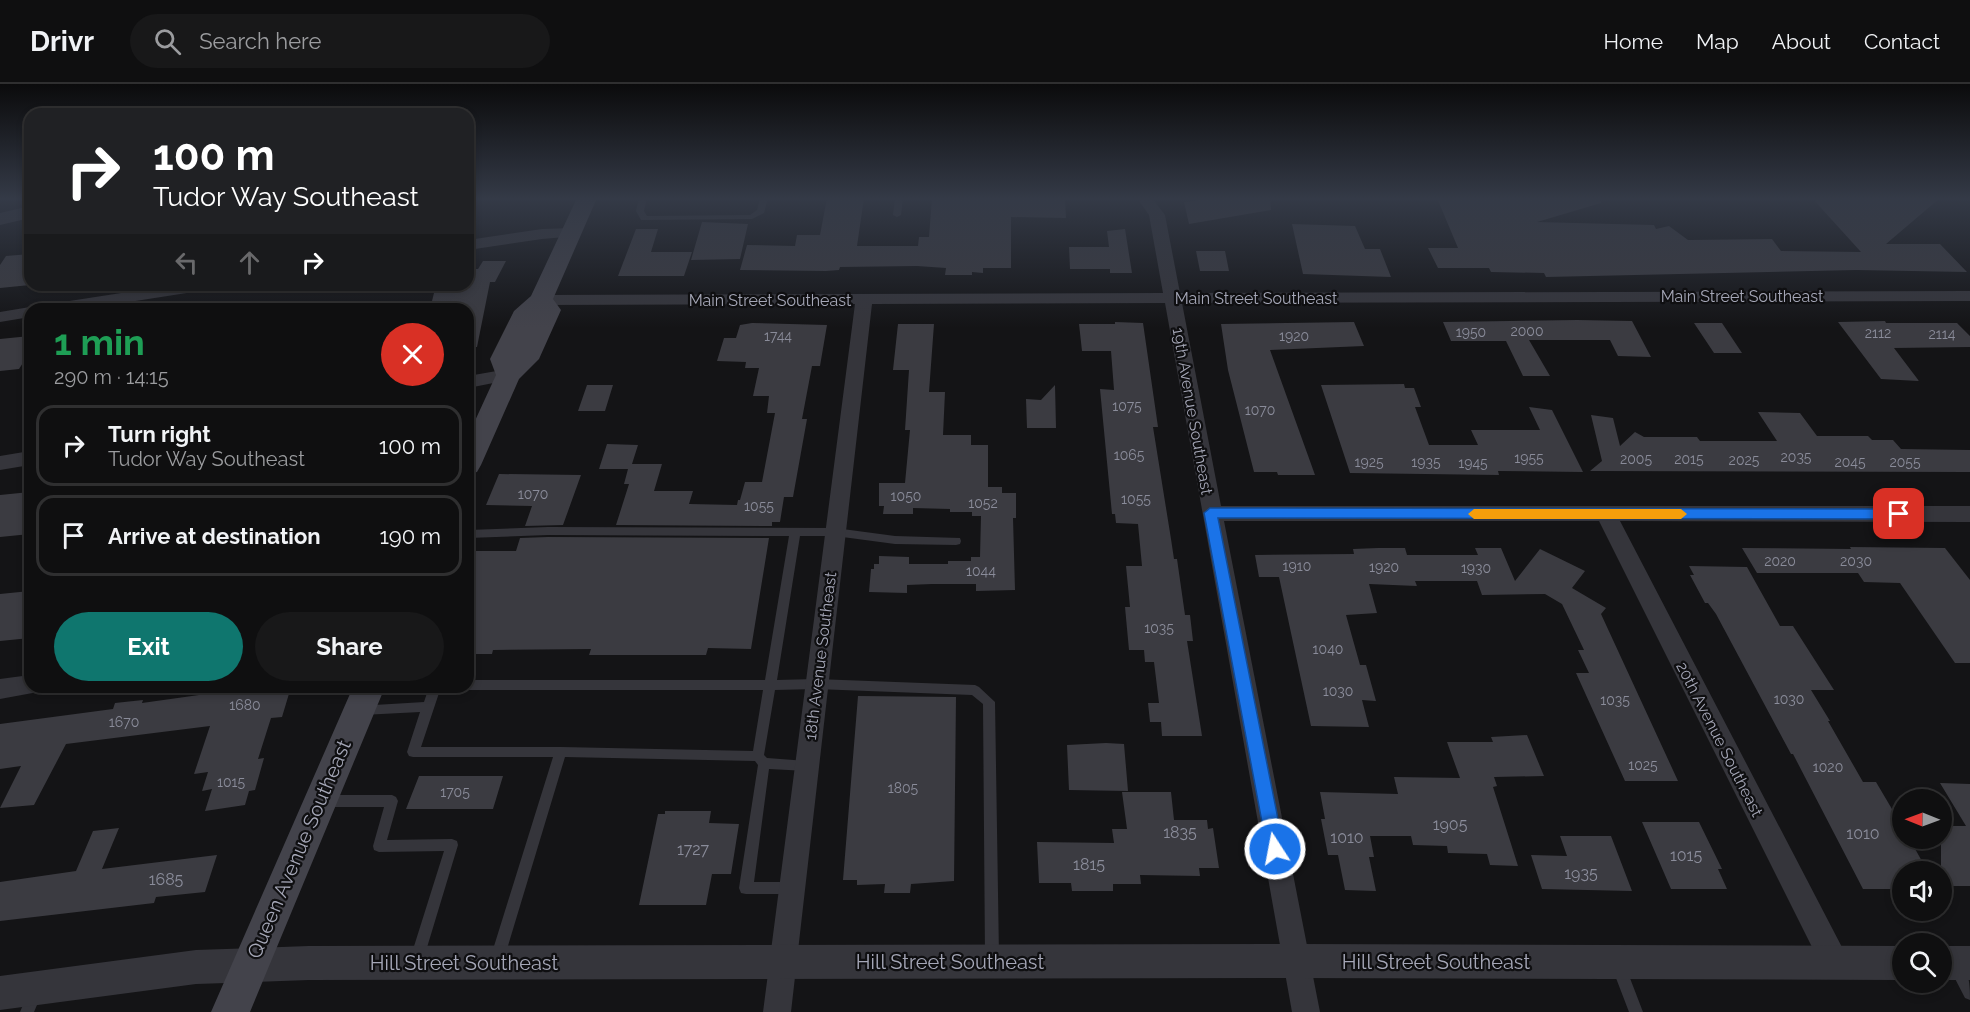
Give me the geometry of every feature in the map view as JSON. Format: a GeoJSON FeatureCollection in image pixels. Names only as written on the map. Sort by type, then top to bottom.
{"type":"FeatureCollection","features":[{"type":"Feature","properties":{"kind":"main road"},"geometry":{"type":"LineString","coordinates":[[474,452],[508,375],[527,359],[549,310],[542,300],[567,241]]}},
{"type":"Feature","properties":{"kind":"main road","name":"Queen Avenue Southeast"},"geometry":{"type":"LineString","coordinates":[[230,1012],[364,698]]}},
{"type":"Feature","properties":{"kind":"street"},"geometry":{"type":"LineString","coordinates":[[474,244],[493,241]]}},
{"type":"Feature","properties":{"kind":"street","name":"19th Avenue Southeast"},"geometry":{"type":"LineString","coordinates":[[1161,241],[1210,513],[1306,1012]]}},
{"type":"Feature","properties":{"kind":"street"},"geometry":{"type":"LineString","coordinates":[[89,303],[167,291]]}},
{"type":"Feature","properties":{"kind":"street","name":"Main Street Southeast"},"geometry":{"type":"LineString","coordinates":[[542,300],[1970,296]]}},
{"type":"Feature","properties":{"kind":"street","name":"18th Avenue Southeast"},"geometry":{"type":"LineString","coordinates":[[777,1012],[864,300]]}},
{"type":"Feature","properties":{"kind":"street"},"geometry":{"type":"LineString","coordinates":[[0,317],[24,313]]}},
{"type":"Feature","properties":{"kind":"street"},"geometry":{"type":"LineString","coordinates":[[474,381],[508,375]]}},
{"type":"Feature","properties":{"kind":"street"},"geometry":{"type":"LineString","coordinates":[[0,463],[24,459]]}},
{"type":"Feature","properties":{"kind":"street"},"geometry":{"type":"LineString","coordinates":[[1210,513],[1969,515]]}},
{"type":"Feature","properties":{"kind":"street","name":"20th Avenue Southeast"},"geometry":{"type":"LineString","coordinates":[[1606,514],[1835,963]]}},
{"type":"Feature","properties":{"kind":"street"},"geometry":{"type":"LineString","coordinates":[[0,689],[24,686]]}},
{"type":"Feature","properties":{"kind":"street","name":"Hill Street Southeast"},"geometry":{"type":"LineString","coordinates":[[0,993],[32,1000],[196,967],[250,964],[1297,961],[1892,963]]}},
{"type":"Feature","properties":{"kind":"lane"},"geometry":{"type":"LineString","coordinates":[[474,534],[548,531],[835,532],[895,540],[956,541]]}},
{"type":"Feature","properties":{"kind":"lane"},"geometry":{"type":"LineString","coordinates":[[792,888],[746,888],[770,685],[795,532]]}},
{"type":"Feature","properties":{"kind":"lane"},"geometry":{"type":"LineString","coordinates":[[474,685],[816,684],[975,690],[989,702],[993,962]]}},
{"type":"Feature","properties":{"kind":"lane"},"geometry":{"type":"LineString","coordinates":[[433,693],[413,752],[561,752],[761,760],[807,766]]}},
{"type":"Feature","properties":{"kind":"lane"},"geometry":{"type":"LineString","coordinates":[[364,698],[429,707]]}},
{"type":"Feature","properties":{"kind":"lane"},"geometry":{"type":"LineString","coordinates":[[496,963],[561,752]]}},
{"type":"Feature","properties":{"kind":"lane"},"geometry":{"type":"LineString","coordinates":[[319,801],[392,801],[379,846],[452,845],[416,962]]}},
{"type":"Feature","properties":{"kind":"lane"},"geometry":{"type":"LineString","coordinates":[[1617,962],[1636,1012]]}},
{"type":"Feature","properties":{"kind":"lane"},"geometry":{"type":"LineString","coordinates":[[1955,963],[1970,993]]}},
{"type":"Feature","properties":{"kind":"building"},"geometry":{"type":"Polygon","coordinates":[[[631,241],[654,241],[651,252],[692,252],[684,276],[618,276],[631,241]]]}},
{"type":"Feature","properties":{"kind":"building"},"geometry":{"type":"Polygon","coordinates":[[[696,241],[744,241],[740,259],[691,260],[696,241]]]}},
{"type":"Feature","properties":{"kind":"building"},"geometry":{"type":"Polygon","coordinates":[[[796,241],[858,241],[857,246],[918,246],[919,241],[1011,241],[1011,268],[983,268],[983,273],[972,272],[972,275],[945,275],[946,268],[917,266],[840,267],[839,270],[826,271],[740,270],[747,245],[795,246],[796,241]]]}},
{"type":"Feature","properties":{"kind":"building"},"geometry":{"type":"Polygon","coordinates":[[[1108,241],[1127,241],[1132,273],[1110,273],[1110,269],[1070,269],[1069,247],[1109,247],[1108,241]]]}},
{"type":"Feature","properties":{"kind":"building"},"geometry":{"type":"Polygon","coordinates":[[[1296,241],[1362,241],[1365,249],[1380,249],[1391,277],[1303,274],[1296,241]]]}},
{"type":"Feature","properties":{"kind":"building"},"geometry":{"type":"Polygon","coordinates":[[[1455,241],[1774,241],[1781,251],[1861,252],[1851,241],[1889,241],[1886,244],[1940,244],[1967,272],[1856,270],[1546,277],[1544,273],[1491,272],[1489,268],[1438,268],[1428,248],[1458,248],[1455,241]]]}},
{"type":"Feature","properties":{"kind":"building"},"geometry":{"type":"Polygon","coordinates":[[[1196,251],[1225,251],[1229,271],[1200,271],[1196,251]]]}},
{"type":"Feature","properties":{"kind":"building"},"geometry":{"type":"Polygon","coordinates":[[[24,254],[24,286],[0,288],[0,265],[6,256],[24,254]]]}},
{"type":"Feature","properties":{"kind":"building"},"geometry":{"type":"Polygon","coordinates":[[[483,261],[506,261],[495,282],[490,282],[477,347],[474,347],[474,303],[432,303],[434,291],[474,291],[474,269],[478,269],[483,261]]]}},
{"type":"Feature","properties":{"kind":"building"},"geometry":{"type":"Polygon","coordinates":[[[1632,321],[1651,357],[1618,356],[1610,340],[1529,340],[1550,376],[1523,376],[1506,341],[1451,341],[1443,322],[1632,321]]]}},
{"type":"Feature","properties":{"kind":"building"},"geometry":{"type":"Polygon","coordinates":[[[1885,321],[1886,323],[1957,323],[1970,336],[1970,347],[1894,348],[1919,381],[1881,379],[1838,322],[1885,321]]]}},
{"type":"Feature","properties":{"kind":"building"},"geometry":{"type":"Polygon","coordinates":[[[1115,322],[1143,323],[1158,427],[1153,427],[1174,559],[1177,559],[1185,615],[1190,615],[1193,641],[1187,641],[1202,736],[1162,736],[1161,722],[1150,722],[1148,703],[1159,703],[1154,662],[1145,662],[1144,650],[1129,650],[1125,607],[1130,607],[1126,566],[1142,566],[1138,524],[1116,523],[1115,514],[1112,514],[1100,389],[1114,390],[1111,351],[1082,351],[1079,324],[1115,324],[1115,322]]]}},
{"type":"Feature","properties":{"kind":"building"},"geometry":{"type":"Polygon","coordinates":[[[1354,322],[1364,346],[1270,350],[1315,475],[1278,475],[1277,472],[1254,472],[1228,370],[1221,324],[1354,322]]]}},
{"type":"Feature","properties":{"kind":"building"},"geometry":{"type":"Polygon","coordinates":[[[752,323],[827,325],[820,366],[812,366],[802,419],[807,419],[793,497],[784,497],[780,522],[772,522],[772,526],[616,525],[629,484],[624,484],[628,469],[599,469],[607,444],[638,445],[632,464],[662,464],[654,491],[693,491],[689,504],[737,505],[745,482],[762,482],[775,413],[767,413],[769,396],[753,396],[759,368],[745,368],[746,362],[717,361],[724,338],[736,338],[740,325],[752,323]]]}},
{"type":"Feature","properties":{"kind":"building"},"geometry":{"type":"Polygon","coordinates":[[[1694,323],[1722,323],[1742,353],[1714,353],[1694,323]]]}},
{"type":"Feature","properties":{"kind":"building"},"geometry":{"type":"Polygon","coordinates":[[[898,324],[934,324],[929,392],[945,392],[943,435],[971,435],[971,445],[988,445],[988,487],[1002,487],[1002,493],[1016,493],[1016,518],[1013,518],[1015,590],[976,591],[976,584],[932,584],[907,585],[907,593],[869,592],[871,569],[874,569],[874,564],[879,564],[879,556],[909,557],[909,564],[948,564],[948,561],[971,561],[971,557],[980,557],[981,516],[972,516],[972,512],[950,512],[950,509],[913,508],[913,514],[883,514],[884,506],[879,506],[879,483],[905,483],[910,430],[905,430],[909,370],[893,370],[898,324]]]}},
{"type":"Feature","properties":{"kind":"building"},"geometry":{"type":"Polygon","coordinates":[[[24,337],[24,361],[19,369],[0,371],[0,339],[24,337]]]}},
{"type":"Feature","properties":{"kind":"building"},"geometry":{"type":"Polygon","coordinates":[[[1404,384],[1405,388],[1414,388],[1421,407],[1415,407],[1429,445],[1478,445],[1471,430],[1540,430],[1529,407],[1552,410],[1583,472],[1498,471],[1499,475],[1350,473],[1321,385],[1404,384]]]}},
{"type":"Feature","properties":{"kind":"building"},"geometry":{"type":"Polygon","coordinates":[[[587,385],[613,385],[605,411],[578,411],[587,385]]]}},
{"type":"Feature","properties":{"kind":"building"},"geometry":{"type":"Polygon","coordinates":[[[1055,385],[1056,428],[1027,428],[1026,399],[1041,400],[1055,385]]]}},
{"type":"Feature","properties":{"kind":"building"},"geometry":{"type":"Polygon","coordinates":[[[1758,412],[1800,413],[1817,436],[1868,436],[1872,440],[1893,440],[1901,449],[1970,450],[1970,472],[1590,471],[1602,461],[1591,415],[1613,418],[1620,446],[1635,432],[1644,437],[1697,437],[1700,441],[1777,441],[1758,412]]]}},
{"type":"Feature","properties":{"kind":"building"},"geometry":{"type":"Polygon","coordinates":[[[499,474],[581,475],[563,525],[525,526],[532,506],[486,505],[499,474]]]}},
{"type":"Feature","properties":{"kind":"building"},"geometry":{"type":"Polygon","coordinates":[[[24,493],[24,535],[0,537],[0,495],[24,493]]]}},
{"type":"Feature","properties":{"kind":"building"},"geometry":{"type":"Polygon","coordinates":[[[520,538],[769,538],[751,649],[708,648],[706,655],[589,655],[591,649],[493,650],[492,654],[474,654],[474,551],[516,551],[520,538]]]}},
{"type":"Feature","properties":{"kind":"building"},"geometry":{"type":"Polygon","coordinates":[[[1850,547],[1945,548],[1970,580],[1970,663],[1955,663],[1900,583],[1864,582],[1858,573],[1757,573],[1742,548],[1851,549],[1850,547]]]}},
{"type":"Feature","properties":{"kind":"building"},"geometry":{"type":"Polygon","coordinates":[[[1405,548],[1407,555],[1478,555],[1475,548],[1501,548],[1515,581],[1540,549],[1585,571],[1572,588],[1606,608],[1601,614],[1678,781],[1625,781],[1576,673],[1589,673],[1578,650],[1584,650],[1562,604],[1545,594],[1482,595],[1477,581],[1415,581],[1417,586],[1369,584],[1377,613],[1346,615],[1360,665],[1366,665],[1376,701],[1362,700],[1369,727],[1311,726],[1279,577],[1259,577],[1255,555],[1354,554],[1353,549],[1405,548]]]}},
{"type":"Feature","properties":{"kind":"building"},"geometry":{"type":"Polygon","coordinates":[[[1689,566],[1747,567],[1780,626],[1793,626],[1834,690],[1811,690],[1863,782],[1876,782],[1892,809],[1892,849],[1915,849],[1922,861],[1892,861],[1892,889],[1863,889],[1793,754],[1716,614],[1708,603],[1705,603],[1690,575],[1694,575],[1689,566]]]}},
{"type":"Feature","properties":{"kind":"building"},"geometry":{"type":"Polygon","coordinates":[[[24,592],[24,639],[0,641],[0,594],[24,592]]]}},
{"type":"Feature","properties":{"kind":"building"},"geometry":{"type":"Polygon","coordinates":[[[213,693],[289,693],[282,717],[271,718],[258,759],[264,758],[255,790],[249,791],[245,805],[205,811],[212,789],[202,791],[208,772],[194,774],[210,726],[66,744],[34,805],[0,808],[21,766],[0,769],[0,724],[113,709],[115,703],[143,700],[142,703],[213,693]]]}},
{"type":"Feature","properties":{"kind":"building"},"geometry":{"type":"Polygon","coordinates":[[[858,696],[956,697],[954,881],[911,884],[910,893],[884,893],[885,884],[857,885],[857,880],[843,880],[858,696]]]}},
{"type":"Feature","properties":{"kind":"building"},"geometry":{"type":"Polygon","coordinates":[[[1527,735],[1544,776],[1494,777],[1497,786],[1493,787],[1518,866],[1490,865],[1487,854],[1448,853],[1447,846],[1413,845],[1411,836],[1370,836],[1374,857],[1369,857],[1376,891],[1345,890],[1338,855],[1328,855],[1321,819],[1325,819],[1320,792],[1398,794],[1394,777],[1460,778],[1447,742],[1493,742],[1491,737],[1527,735]]]}},
{"type":"Feature","properties":{"kind":"building"},"geometry":{"type":"Polygon","coordinates":[[[1124,744],[1128,791],[1069,790],[1067,745],[1124,744]]]}},
{"type":"Feature","properties":{"kind":"building"},"geometry":{"type":"Polygon","coordinates":[[[419,776],[503,776],[493,809],[406,809],[419,776]]]}},
{"type":"Feature","properties":{"kind":"building"},"geometry":{"type":"Polygon","coordinates":[[[1940,783],[1970,784],[1970,886],[1952,886],[1952,861],[1941,861],[1941,849],[1952,849],[1952,826],[1966,826],[1952,803],[1952,789],[1944,789],[1940,783]]]}},
{"type":"Feature","properties":{"kind":"building"},"geometry":{"type":"Polygon","coordinates":[[[1122,792],[1171,792],[1174,820],[1207,820],[1208,829],[1213,828],[1219,868],[1199,868],[1200,876],[1140,875],[1141,884],[1113,884],[1113,891],[1072,891],[1071,883],[1039,883],[1037,842],[1114,843],[1112,829],[1127,829],[1122,792]]]}},
{"type":"Feature","properties":{"kind":"building"},"geometry":{"type":"Polygon","coordinates":[[[665,811],[711,811],[709,823],[739,824],[731,874],[712,874],[706,905],[639,905],[658,814],[665,814],[665,811]]]}},
{"type":"Feature","properties":{"kind":"building"},"geometry":{"type":"Polygon","coordinates":[[[1642,822],[1699,822],[1722,869],[1718,869],[1727,889],[1671,889],[1642,822]]]}},
{"type":"Feature","properties":{"kind":"building"},"geometry":{"type":"Polygon","coordinates":[[[119,828],[102,869],[217,855],[205,892],[156,897],[154,903],[0,921],[0,882],[76,871],[93,831],[119,828]]]}},
{"type":"Feature","properties":{"kind":"building"},"geometry":{"type":"Polygon","coordinates":[[[1560,836],[1611,836],[1632,891],[1542,889],[1531,855],[1567,856],[1560,836]]]}},
{"type":"Feature","properties":{"kind":"slow traffic"},"geometry":{"type":"LineString","coordinates":[[1474,514],[1681,514]]}},
{"type":"Feature","properties":{"kind":"route"},"geometry":{"type":"LineString","coordinates":[[1275,849],[1210,513],[1899,514]]}}]}
